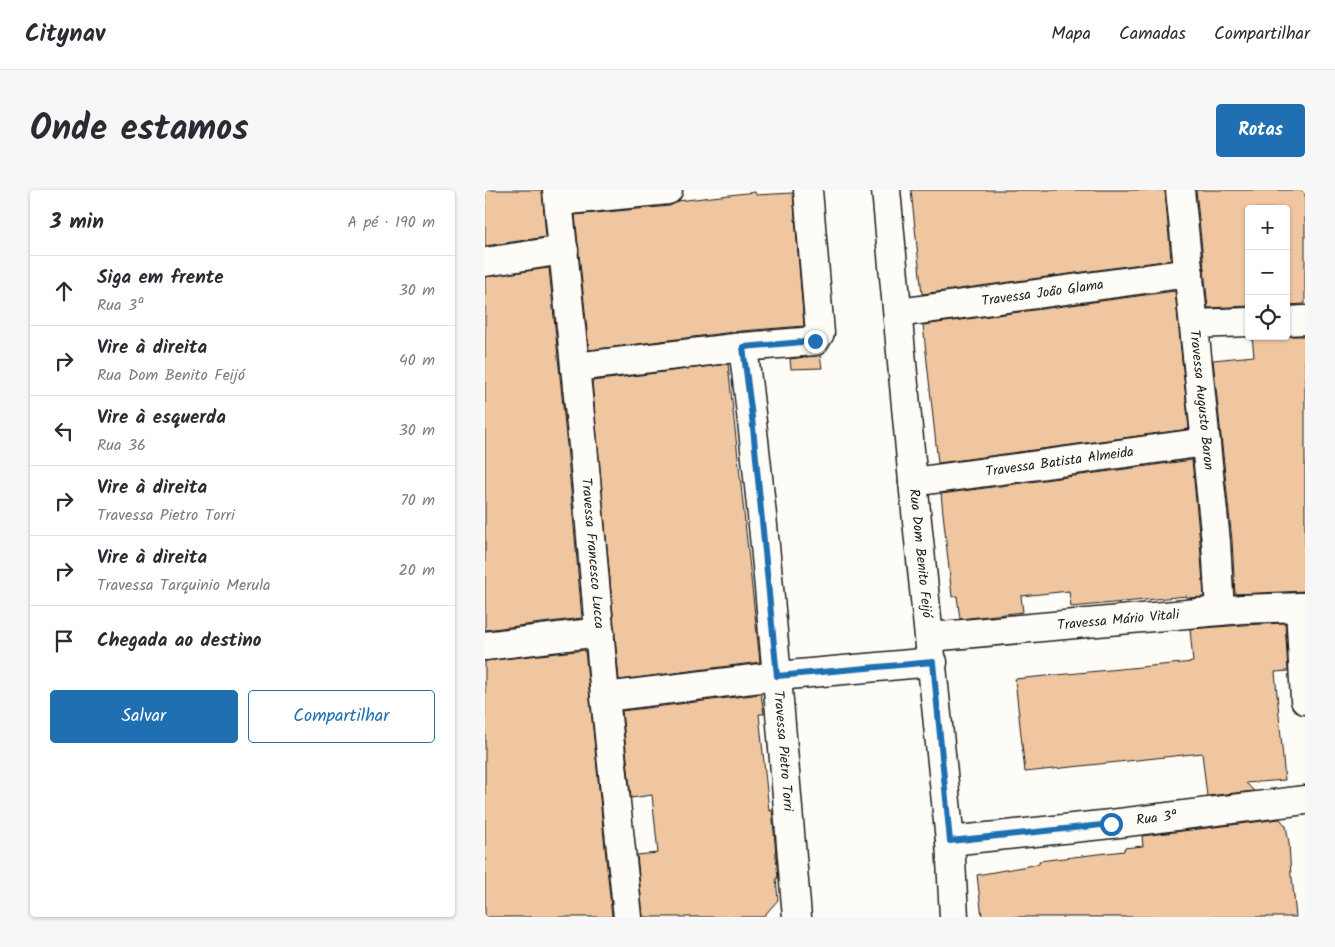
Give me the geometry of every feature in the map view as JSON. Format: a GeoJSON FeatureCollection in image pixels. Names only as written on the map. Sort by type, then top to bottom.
{"type":"FeatureCollection","features":[{"type":"Feature","properties":{"kind":"street"},"geometry":{"type":"LineString","coordinates":[[558,196],[668,190]]}},
{"type":"Feature","properties":{"kind":"street"},"geometry":{"type":"LineString","coordinates":[[575,367],[743,347],[812,342],[818,339],[820,333],[808,190]]}},
{"type":"Feature","properties":{"kind":"street","name":"Rua Dom Benito Feijó"},"geometry":{"type":"LineString","coordinates":[[886,190],[913,482],[932,650],[950,841],[954,917]]}},
{"type":"Feature","properties":{"kind":"street","name":"Travessa Augusto Baron"},"geometry":{"type":"LineString","coordinates":[[1180,190],[1216,542],[1220,611]]}},
{"type":"Feature","properties":{"kind":"street","name":"Travessa Francesco Lucca"},"geometry":{"type":"LineString","coordinates":[[558,196],[627,917]]}},
{"type":"Feature","properties":{"kind":"street"},"geometry":{"type":"LineString","coordinates":[[485,262],[564,250]]}},
{"type":"Feature","properties":{"kind":"street","name":"Travessa João Glama"},"geometry":{"type":"LineString","coordinates":[[897,313],[1189,273]]}},
{"type":"Feature","properties":{"kind":"street"},"geometry":{"type":"LineString","coordinates":[[1290,321],[1305,320]]}},
{"type":"Feature","properties":{"kind":"street"},"geometry":{"type":"LineString","coordinates":[[1193,324],[1245,322]]}},
{"type":"Feature","properties":{"kind":"street","name":"Travessa Pietro Torri"},"geometry":{"type":"LineString","coordinates":[[743,347],[752,417],[777,676],[797,917]]}},
{"type":"Feature","properties":{"kind":"street","name":"Travessa Batista Almeida"},"geometry":{"type":"LineString","coordinates":[[913,482],[1206,442]]}},
{"type":"Feature","properties":{"kind":"street"},"geometry":{"type":"LineString","coordinates":[[1302,607],[1305,700]]}},
{"type":"Feature","properties":{"kind":"street","name":"Travessa Mário Vitali"},"geometry":{"type":"LineString","coordinates":[[605,697],[777,676],[932,650],[1220,611],[1302,607]]}},
{"type":"Feature","properties":{"kind":"street"},"geometry":{"type":"LineString","coordinates":[[485,646],[600,632]]}},
{"type":"Feature","properties":{"kind":"street","name":"Rua 3ª"},"geometry":{"type":"LineString","coordinates":[[950,841],[1111,824],[1305,800]]}},
{"type":"Feature","properties":{"kind":"building"},"geometry":{"type":"Polygon","coordinates":[[[485,190],[542,190],[546,237],[485,246],[485,190]]]}},
{"type":"Feature","properties":{"kind":"building"},"geometry":{"type":"Polygon","coordinates":[[[911,190],[1165,190],[1171,260],[922,294],[911,190]]]}},
{"type":"Feature","properties":{"kind":"building"},"geometry":{"type":"Polygon","coordinates":[[[1196,190],[1305,190],[1305,304],[1290,305],[1290,205],[1245,205],[1245,306],[1208,308],[1196,190]]]}},
{"type":"Feature","properties":{"kind":"building"},"geometry":{"type":"Polygon","coordinates":[[[755,192],[756,195],[793,193],[804,326],[741,331],[589,350],[575,215],[670,206],[678,201],[755,192]]]}},
{"type":"Feature","properties":{"kind":"building"},"geometry":{"type":"Polygon","coordinates":[[[549,268],[582,618],[485,630],[485,277],[549,268]]]}},
{"type":"Feature","properties":{"kind":"building"},"geometry":{"type":"Polygon","coordinates":[[[1175,291],[1189,429],[938,463],[923,325],[1175,291]]]}},
{"type":"Feature","properties":{"kind":"building"},"geometry":{"type":"Polygon","coordinates":[[[1290,336],[1305,336],[1305,591],[1235,594],[1232,540],[1213,360],[1254,356],[1252,340],[1290,340],[1290,336]]]}},
{"type":"Feature","properties":{"kind":"building"},"geometry":{"type":"Polygon","coordinates":[[[820,355],[822,368],[791,369],[790,359],[820,355]]]}},
{"type":"Feature","properties":{"kind":"building"},"geometry":{"type":"Polygon","coordinates":[[[728,364],[760,662],[619,680],[592,381],[728,364]]]}},
{"type":"Feature","properties":{"kind":"building"},"geometry":{"type":"Polygon","coordinates":[[[1192,460],[1204,597],[1187,598],[1187,596],[1071,607],[1069,591],[1021,596],[1023,612],[960,619],[957,596],[952,597],[941,494],[1192,460]]]}},
{"type":"Feature","properties":{"kind":"building"},"geometry":{"type":"Polygon","coordinates":[[[1285,623],[1288,671],[1275,672],[1285,780],[1246,783],[1254,791],[1207,796],[1202,753],[1025,772],[1015,679],[1193,662],[1190,629],[1285,623]]]}},
{"type":"Feature","properties":{"kind":"building"},"geometry":{"type":"Polygon","coordinates":[[[585,650],[612,917],[485,917],[485,661],[585,650]]]}},
{"type":"Feature","properties":{"kind":"building"},"geometry":{"type":"Polygon","coordinates":[[[761,694],[764,714],[759,714],[769,811],[772,810],[778,900],[763,917],[643,917],[637,855],[658,853],[652,795],[631,798],[622,711],[761,694]]]}},
{"type":"Feature","properties":{"kind":"building"},"geometry":{"type":"Polygon","coordinates":[[[1280,819],[1286,826],[1289,843],[1296,917],[982,917],[977,875],[1039,864],[1039,861],[1124,851],[1124,848],[1143,846],[1142,836],[1280,819]]]}},
{"type":"Feature","properties":{"kind":"route"},"geometry":{"type":"LineString","coordinates":[[815,341],[743,347],[752,417],[777,676],[933,662],[950,841],[1111,824]]}}]}
